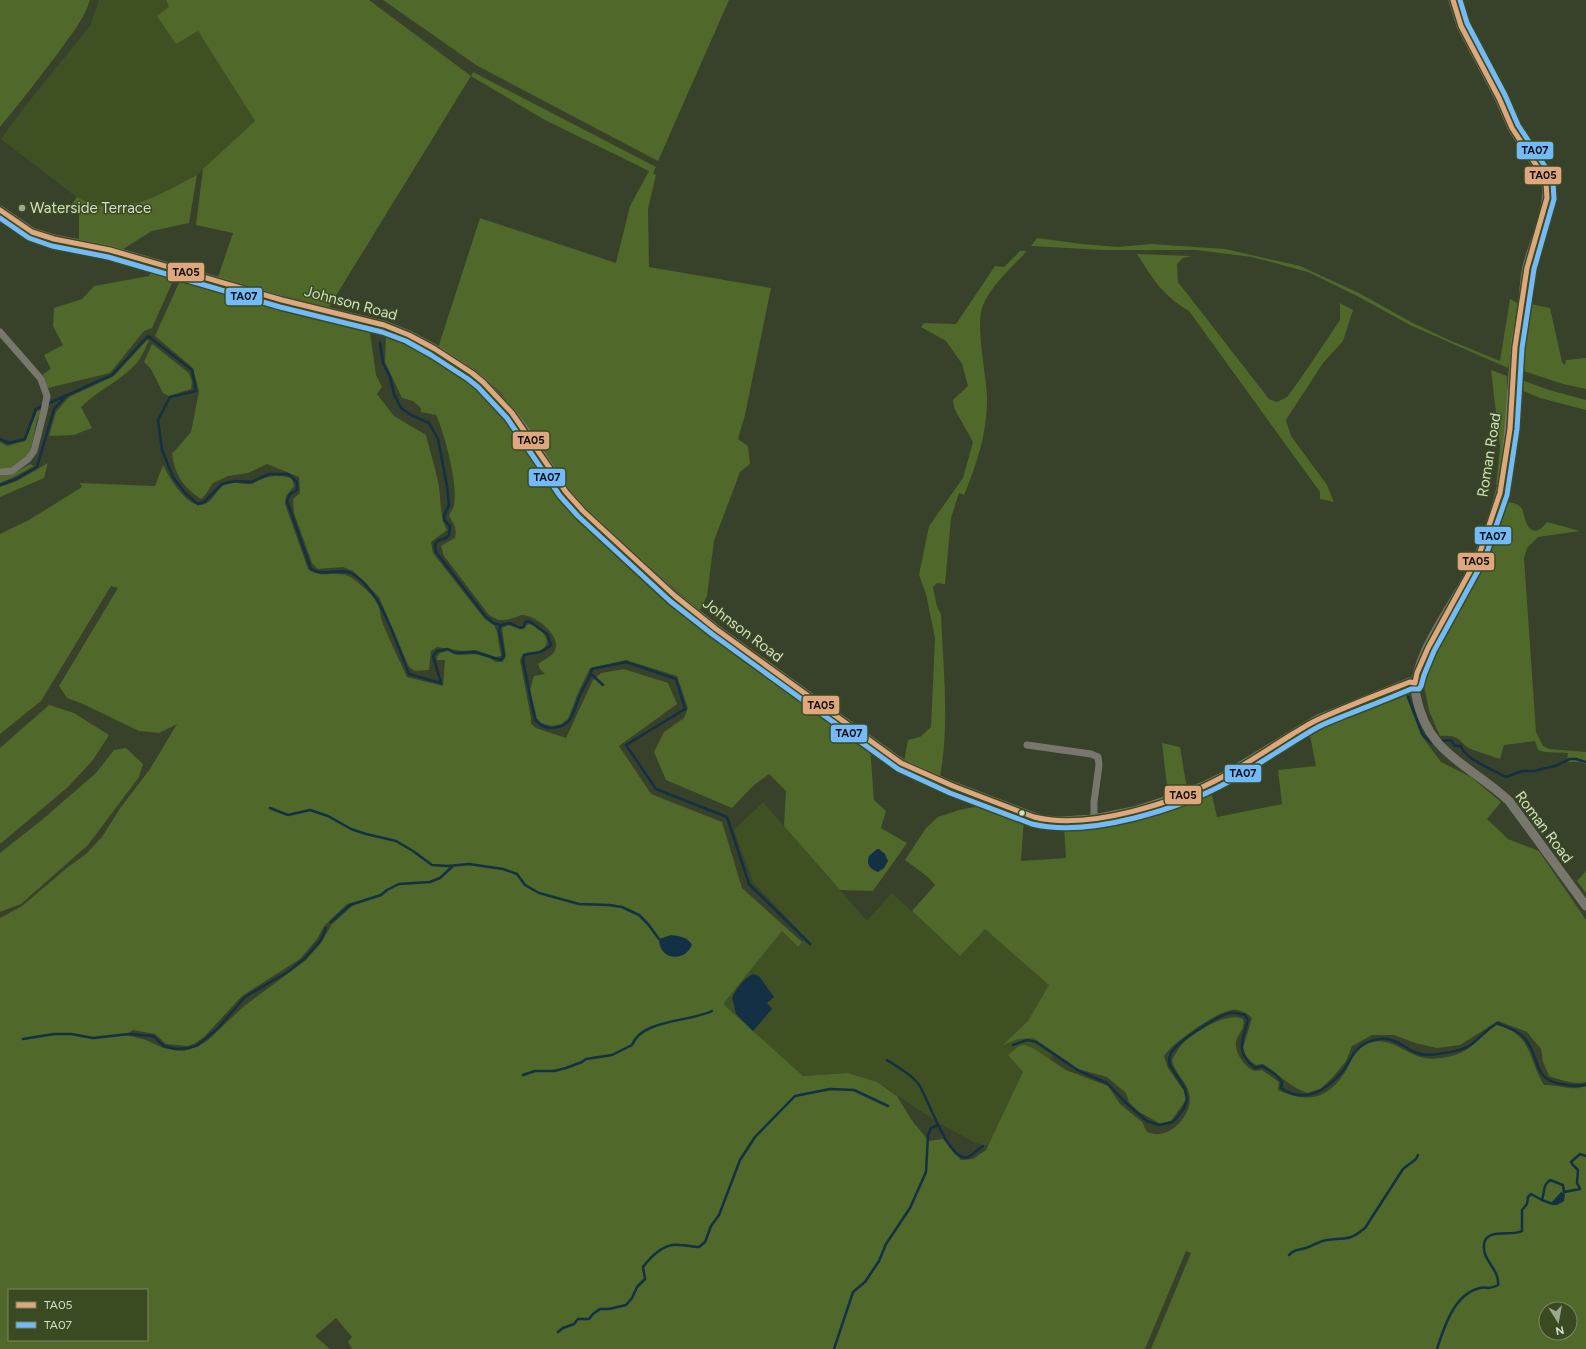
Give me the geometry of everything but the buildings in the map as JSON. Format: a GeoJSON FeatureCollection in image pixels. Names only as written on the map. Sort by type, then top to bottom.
{"type":"FeatureCollection","features":[{"type":"Feature","properties":{"kind":"street","name":"Roman Road"},"geometry":{"type":"LineString","coordinates":[[1453,0],[1461,26],[1499,98],[1512,128],[1544,177],[1547,198],[1527,268],[1515,347],[1510,429],[1500,493],[1479,555],[1444,617],[1417,673],[1415,683],[1416,694],[1419,708],[1426,726],[1435,740],[1447,754],[1497,790],[1509,801],[1586,906]]}},
{"type":"Feature","properties":{"kind":"street","name":"Johnson Road"},"geometry":{"type":"LineString","coordinates":[[0,210],[32,232],[54,239],[110,250],[282,300],[384,324],[435,349],[472,373],[497,396],[527,433],[566,492],[582,511],[676,596],[716,629],[908,766],[1034,817],[1046,820],[1061,821],[1094,820],[1134,811],[1204,786],[1226,775],[1316,720],[1410,682],[1415,683]]}},
{"type":"Feature","properties":{"kind":"street"},"geometry":{"type":"LineString","coordinates":[[0,332],[40,378],[47,396],[34,451],[28,459],[12,471],[0,472]]}},
{"type":"Feature","properties":{"kind":"street"},"geometry":{"type":"LineString","coordinates":[[1027,744],[1092,754],[1098,757],[1099,765],[1094,802],[1094,820]]}},
{"type":"Feature","properties":{"kind":"shaded area"},"geometry":{"type":"Polygon","coordinates":[[[0,0],[90,0],[84,14],[72,34],[0,127],[0,0]]]}},
{"type":"Feature","properties":{"kind":"shaded area"},"geometry":{"type":"Polygon","coordinates":[[[99,0],[166,0],[170,7],[176,44],[198,31],[255,121],[197,175],[158,195],[126,207],[100,206],[79,199],[1,139],[26,105],[90,26],[99,0]]]}},
{"type":"Feature","properties":{"kind":"shaded area"},"geometry":{"type":"Polygon","coordinates":[[[166,0],[369,0],[471,76],[329,307],[218,277],[233,233],[196,225],[203,169],[255,121],[198,31],[176,44],[157,16],[169,7],[166,0]]]}},
{"type":"Feature","properties":{"kind":"shaded area"},"geometry":{"type":"Polygon","coordinates":[[[383,0],[729,0],[658,161],[476,65],[383,0]]]}},
{"type":"Feature","properties":{"kind":"shaded area"},"geometry":{"type":"Polygon","coordinates":[[[473,72],[656,167],[653,173],[656,175],[648,209],[649,267],[771,288],[745,415],[738,439],[748,446],[750,464],[740,472],[714,541],[707,596],[700,610],[607,529],[571,492],[534,435],[500,392],[475,369],[438,348],[480,218],[616,263],[630,206],[649,171],[543,119],[471,76],[473,72]]]}},
{"type":"Feature","properties":{"kind":"shaded area"},"geometry":{"type":"Polygon","coordinates":[[[197,175],[189,223],[152,231],[123,249],[79,239],[79,214],[70,207],[77,197],[91,203],[105,206],[132,204],[146,200],[197,175]]]}},
{"type":"Feature","properties":{"kind":"shaded area"},"geometry":{"type":"Polygon","coordinates":[[[1037,238],[1118,247],[1151,244],[1225,249],[1300,266],[1359,293],[1411,322],[1451,341],[1500,361],[1510,299],[1518,303],[1508,368],[1410,325],[1359,297],[1308,272],[1252,257],[1196,250],[1102,250],[1031,246],[1037,238]]]}},
{"type":"Feature","properties":{"kind":"shaded area"},"geometry":{"type":"Polygon","coordinates":[[[1020,251],[1027,251],[997,283],[983,305],[980,336],[987,396],[984,434],[969,483],[964,495],[959,493],[951,518],[945,584],[937,583],[933,587],[937,607],[941,614],[945,695],[945,736],[940,776],[904,761],[908,740],[920,737],[931,727],[935,638],[926,594],[919,575],[929,526],[963,478],[973,442],[954,408],[953,400],[968,386],[962,364],[946,341],[921,327],[924,323],[956,324],[995,266],[1004,267],[1020,251]]]}},
{"type":"Feature","properties":{"kind":"shaded area"},"geometry":{"type":"Polygon","coordinates":[[[1137,254],[1192,256],[1183,258],[1177,264],[1178,282],[1269,399],[1277,402],[1287,397],[1340,320],[1340,303],[1353,310],[1343,341],[1323,363],[1286,420],[1291,436],[1327,485],[1334,502],[1320,499],[1320,492],[1189,311],[1165,293],[1153,279],[1137,254]]]}},
{"type":"Feature","properties":{"kind":"shaded area"},"geometry":{"type":"Polygon","coordinates":[[[152,267],[176,274],[152,328],[144,331],[110,373],[48,388],[43,374],[51,369],[44,355],[63,345],[53,326],[54,308],[82,299],[94,286],[149,276],[152,267]]]}},
{"type":"Feature","properties":{"kind":"shaded area"},"geometry":{"type":"Polygon","coordinates":[[[182,276],[233,291],[369,326],[376,375],[382,387],[377,394],[394,416],[426,435],[438,480],[442,515],[447,530],[431,542],[433,553],[485,619],[494,625],[497,632],[501,656],[496,657],[476,650],[462,651],[437,647],[431,651],[429,670],[415,671],[409,667],[379,597],[353,571],[343,567],[318,569],[312,563],[294,513],[293,499],[300,493],[299,477],[267,464],[248,473],[228,476],[213,483],[201,499],[189,490],[181,480],[175,468],[172,454],[191,432],[199,391],[193,368],[155,336],[182,276]]]}},
{"type":"Feature","properties":{"kind":"shaded area"},"geometry":{"type":"Polygon","coordinates":[[[1526,303],[1550,308],[1562,362],[1565,365],[1566,360],[1586,358],[1586,389],[1563,384],[1517,369],[1526,303]]]}},
{"type":"Feature","properties":{"kind":"shaded area"},"geometry":{"type":"Polygon","coordinates":[[[386,332],[437,355],[453,365],[483,388],[496,400],[517,426],[550,478],[568,503],[613,547],[647,578],[720,636],[870,746],[874,800],[886,811],[881,828],[907,843],[873,891],[840,890],[784,826],[786,791],[769,774],[753,786],[732,808],[666,780],[654,752],[664,732],[684,718],[688,708],[677,676],[626,660],[590,668],[568,719],[561,724],[552,726],[541,723],[537,718],[530,690],[534,676],[545,674],[540,669],[538,664],[554,652],[556,644],[555,639],[546,627],[534,618],[521,615],[515,618],[498,620],[489,615],[444,556],[441,546],[455,538],[456,531],[449,516],[454,505],[455,496],[447,447],[436,415],[421,412],[421,408],[413,401],[402,398],[385,362],[386,332]]]}},
{"type":"Feature","properties":{"kind":"shaded area"},"geometry":{"type":"Polygon","coordinates":[[[147,340],[149,341],[137,363],[124,375],[95,395],[81,407],[92,428],[74,435],[49,436],[56,412],[69,397],[114,376],[147,340]]]}},
{"type":"Feature","properties":{"kind":"shaded area"},"geometry":{"type":"Polygon","coordinates":[[[152,344],[189,373],[192,382],[191,389],[169,396],[163,393],[151,369],[144,362],[152,344]]]}},
{"type":"Feature","properties":{"kind":"shaded area"},"geometry":{"type":"Polygon","coordinates":[[[1491,370],[1507,376],[1507,403],[1499,484],[1496,485],[1500,447],[1491,370]]]}},
{"type":"Feature","properties":{"kind":"shaded area"},"geometry":{"type":"Polygon","coordinates":[[[1517,378],[1549,390],[1586,400],[1586,410],[1540,398],[1516,388],[1517,378]]]}},
{"type":"Feature","properties":{"kind":"shaded area"},"geometry":{"type":"Polygon","coordinates":[[[42,410],[37,420],[31,449],[25,457],[10,468],[0,469],[0,442],[7,446],[25,441],[37,411],[42,410]]]}},
{"type":"Feature","properties":{"kind":"shaded area"},"geometry":{"type":"Polygon","coordinates":[[[48,463],[44,478],[0,497],[0,487],[17,481],[48,463]]]}},
{"type":"Feature","properties":{"kind":"shaded area"},"geometry":{"type":"Polygon","coordinates":[[[30,464],[34,466],[0,483],[0,476],[15,473],[30,464]]]}},
{"type":"Feature","properties":{"kind":"shaded area"},"geometry":{"type":"Polygon","coordinates":[[[163,465],[181,493],[187,499],[200,505],[207,503],[222,487],[227,484],[251,484],[268,477],[275,476],[292,478],[294,486],[286,496],[285,504],[308,569],[318,574],[347,575],[365,588],[378,604],[383,624],[407,677],[443,686],[445,660],[437,660],[440,653],[448,651],[458,655],[478,654],[488,657],[496,662],[502,662],[506,657],[502,628],[508,625],[520,629],[529,624],[538,628],[542,632],[547,640],[547,644],[544,648],[533,653],[523,654],[520,660],[531,724],[536,728],[566,738],[593,680],[601,673],[624,669],[668,683],[677,704],[619,746],[651,794],[722,822],[742,888],[802,942],[798,947],[782,931],[723,1004],[803,1076],[848,1073],[877,1082],[897,1096],[913,1122],[929,1141],[943,1139],[961,1160],[973,1159],[986,1150],[1023,1072],[1008,1055],[1019,1046],[1024,1045],[1033,1048],[1066,1070],[1108,1086],[1120,1104],[1142,1122],[1147,1132],[1158,1134],[1166,1133],[1178,1125],[1183,1119],[1189,1106],[1189,1093],[1173,1065],[1172,1060],[1174,1055],[1182,1044],[1189,1038],[1212,1023],[1221,1020],[1237,1017],[1243,1019],[1244,1023],[1236,1042],[1237,1051],[1242,1060],[1252,1070],[1262,1070],[1279,1082],[1278,1090],[1299,1097],[1317,1096],[1325,1093],[1340,1079],[1356,1053],[1365,1045],[1373,1042],[1381,1041],[1395,1045],[1416,1056],[1429,1059],[1452,1056],[1460,1053],[1474,1044],[1496,1025],[1517,1034],[1528,1049],[1544,1085],[1570,1088],[1581,1088],[1586,1086],[1586,1349],[1151,1349],[1191,1253],[1186,1251],[1145,1349],[352,1349],[348,1342],[352,1337],[336,1318],[315,1336],[330,1349],[0,1349],[0,918],[22,906],[68,867],[86,854],[102,837],[121,807],[150,769],[177,724],[159,733],[139,731],[83,704],[67,698],[59,686],[118,588],[111,586],[41,701],[0,734],[0,534],[29,520],[82,487],[80,483],[155,486],[163,465]],[[358,901],[347,904],[324,926],[317,939],[300,959],[242,996],[204,1037],[194,1044],[187,1046],[166,1044],[155,1034],[133,1030],[126,1035],[146,1040],[163,1048],[173,1050],[183,1051],[196,1047],[207,1041],[243,1007],[306,960],[321,943],[332,924],[358,901]]]}},
{"type":"Feature","properties":{"kind":"shaded area"},"geometry":{"type":"Polygon","coordinates":[[[1508,502],[1521,507],[1525,520],[1530,529],[1536,531],[1539,530],[1547,522],[1580,531],[1538,537],[1527,548],[1524,558],[1536,732],[1543,746],[1549,749],[1586,752],[1586,764],[1580,762],[1567,762],[1568,753],[1544,752],[1538,750],[1535,741],[1504,745],[1500,759],[1473,750],[1468,748],[1453,736],[1440,736],[1429,711],[1423,681],[1425,673],[1445,627],[1477,575],[1486,553],[1500,507],[1504,503],[1508,502]]]}},
{"type":"Feature","properties":{"kind":"shaded area"},"geometry":{"type":"Polygon","coordinates":[[[1406,695],[1421,735],[1441,762],[1471,777],[1501,802],[1487,819],[1508,839],[1539,851],[1586,920],[1586,1082],[1572,1082],[1549,1076],[1543,1062],[1541,1049],[1527,1032],[1498,1021],[1460,1045],[1437,1048],[1415,1043],[1394,1035],[1372,1035],[1352,1046],[1346,1061],[1333,1077],[1320,1089],[1307,1093],[1289,1083],[1263,1064],[1256,1065],[1249,1060],[1243,1048],[1252,1018],[1243,1012],[1232,1010],[1218,1015],[1202,1024],[1173,1046],[1164,1056],[1168,1068],[1184,1091],[1186,1100],[1171,1121],[1161,1124],[1139,1112],[1129,1102],[1126,1093],[1107,1077],[1078,1069],[1034,1038],[1018,1039],[1003,1045],[1028,1021],[1049,985],[985,929],[960,956],[912,911],[935,885],[928,877],[905,860],[926,828],[938,817],[959,810],[990,804],[1024,818],[1021,861],[1066,858],[1064,826],[1102,823],[1120,819],[1157,809],[1211,791],[1217,817],[1282,804],[1278,770],[1316,766],[1309,731],[1383,698],[1406,695]]]}},
{"type":"Feature","properties":{"kind":"shaded area"},"geometry":{"type":"Polygon","coordinates":[[[49,705],[74,713],[109,735],[93,760],[68,787],[0,844],[0,748],[49,705]]]}},
{"type":"Feature","properties":{"kind":"shaded area"},"geometry":{"type":"Polygon","coordinates":[[[1162,743],[1180,747],[1187,789],[1168,795],[1162,743]]]}},
{"type":"Feature","properties":{"kind":"shaded area"},"geometry":{"type":"Polygon","coordinates":[[[126,748],[143,764],[139,777],[88,845],[21,904],[0,912],[0,853],[43,819],[96,773],[114,750],[126,748]]]}},
{"type":"Feature","properties":{"kind":"shaded area"},"geometry":{"type":"Polygon","coordinates":[[[763,802],[867,921],[892,893],[959,955],[985,929],[1050,985],[1060,1049],[1025,1082],[987,1146],[976,1143],[942,1125],[877,1082],[848,1073],[803,1076],[722,1004],[782,931],[797,947],[806,938],[753,882],[734,830],[763,802]]]}},
{"type":"Feature","properties":{"kind":"shaded area"},"geometry":{"type":"Polygon","coordinates":[[[1586,871],[1586,893],[1577,881],[1586,871]]]}},
{"type":"Feature","properties":{"kind":"water"},"geometry":{"type":"Polygon","coordinates":[[[877,849],[885,854],[888,861],[884,868],[878,872],[873,870],[868,864],[869,856],[877,849]]]}},
{"type":"Feature","properties":{"kind":"water"},"geometry":{"type":"Polygon","coordinates":[[[671,935],[680,936],[688,940],[692,945],[688,951],[678,957],[667,955],[660,946],[659,939],[671,935]]]}},
{"type":"Feature","properties":{"kind":"water"},"geometry":{"type":"Polygon","coordinates":[[[753,974],[759,976],[774,997],[767,1003],[772,1009],[753,1031],[736,1014],[732,998],[746,978],[753,974]]]}},
{"type":"Feature","properties":{"kind":"water"},"geometry":{"type":"Polygon","coordinates":[[[1561,1192],[1565,1194],[1564,1201],[1554,1205],[1552,1202],[1561,1192]]]}},
{"type":"Feature","properties":{"kind":"waterway"},"geometry":{"type":"LineString","coordinates":[[0,439],[9,443],[25,439],[36,409],[112,375],[148,336],[192,370],[196,391],[170,397],[158,420],[162,450],[173,477],[185,493],[198,504],[204,502],[222,484],[236,481],[251,482],[269,474],[288,474],[297,482],[297,490],[290,494],[287,501],[311,569],[318,572],[345,571],[353,574],[363,582],[380,605],[409,674],[441,683],[433,656],[437,651],[448,649],[455,653],[474,652],[501,660],[504,655],[499,630],[501,625],[510,623],[520,628],[524,627],[525,622],[529,621],[547,634],[551,645],[540,652],[524,655],[523,661],[535,720],[545,727],[559,727],[568,721],[574,712],[592,669],[626,662],[676,679],[685,709],[626,745],[656,789],[727,817],[749,884],[810,944]]}},
{"type":"Feature","properties":{"kind":"waterway"},"geometry":{"type":"LineString","coordinates":[[380,343],[383,363],[390,377],[394,394],[401,408],[411,415],[429,423],[438,439],[449,505],[444,516],[444,520],[450,526],[449,535],[446,538],[437,541],[435,545],[436,552],[486,617],[493,623],[501,625]]}},
{"type":"Feature","properties":{"kind":"waterway"},"geometry":{"type":"LineString","coordinates":[[0,485],[16,479],[37,467],[54,409],[66,396]]}},
{"type":"Feature","properties":{"kind":"waterway"},"geometry":{"type":"LineString","coordinates":[[591,674],[603,685]]}},
{"type":"Feature","properties":{"kind":"waterway"},"geometry":{"type":"LineString","coordinates":[[1408,697],[1423,735],[1432,743]]}},
{"type":"Feature","properties":{"kind":"waterway"},"geometry":{"type":"LineString","coordinates":[[1442,741],[1451,740],[1455,746],[1461,746],[1463,751],[1473,760],[1506,777],[1522,771],[1534,771],[1555,766],[1570,759],[1586,762]]}},
{"type":"Feature","properties":{"kind":"waterway"},"geometry":{"type":"LineString","coordinates":[[270,808],[288,815],[310,810],[328,816],[351,829],[396,841],[432,865],[448,866],[469,864],[503,869],[517,874],[525,885],[539,893],[579,904],[622,907],[639,915],[659,939]]}},
{"type":"Feature","properties":{"kind":"waterway"},"geometry":{"type":"LineString","coordinates":[[331,922],[350,905],[381,895],[399,884],[430,882],[440,878],[453,866]]}},
{"type":"Feature","properties":{"kind":"waterway"},"geometry":{"type":"LineString","coordinates":[[23,1039],[54,1034],[71,1034],[93,1038],[129,1034],[153,1036],[164,1046],[176,1049],[189,1048],[198,1045],[218,1028],[245,997],[289,971],[304,959],[321,940],[326,928]]}},
{"type":"Feature","properties":{"kind":"waterway"},"geometry":{"type":"LineString","coordinates":[[523,1075],[535,1071],[554,1071],[566,1068],[586,1059],[612,1055],[632,1045],[637,1037],[646,1030],[668,1022],[703,1015],[712,1011]]}},
{"type":"Feature","properties":{"kind":"waterway"},"geometry":{"type":"LineString","coordinates":[[1013,1045],[1027,1040],[1036,1042],[1079,1071],[1107,1083],[1127,1104],[1147,1121],[1159,1125],[1172,1122],[1176,1119],[1184,1108],[1187,1099],[1185,1089],[1170,1065],[1169,1059],[1171,1053],[1181,1042],[1198,1030],[1224,1015],[1232,1013],[1245,1015],[1248,1020],[1242,1041],[1242,1052],[1249,1062],[1255,1068],[1262,1066],[1275,1074],[1282,1082],[1281,1088],[1298,1095],[1314,1093],[1329,1085],[1342,1072],[1357,1050],[1370,1041],[1377,1039],[1388,1039],[1423,1055],[1439,1054],[1456,1051],[1469,1046],[1497,1023],[1520,1034],[1526,1040],[1531,1047],[1538,1068],[1546,1078],[1552,1082],[1565,1085],[1586,1085]]}},
{"type":"Feature","properties":{"kind":"waterway"},"geometry":{"type":"LineString","coordinates":[[887,1060],[917,1082],[953,1150],[960,1156],[968,1157],[983,1146]]}},
{"type":"Feature","properties":{"kind":"waterway"},"geometry":{"type":"LineString","coordinates":[[558,1332],[563,1328],[574,1324],[578,1319],[589,1319],[600,1309],[609,1309],[626,1305],[632,1298],[637,1287],[645,1279],[643,1267],[650,1258],[659,1251],[674,1245],[699,1247],[705,1242],[711,1226],[719,1215],[740,1160],[755,1137],[795,1096],[830,1089],[854,1090],[888,1106]]}},
{"type":"Feature","properties":{"kind":"waterway"},"geometry":{"type":"LineString","coordinates":[[834,1349],[853,1292],[865,1282],[879,1261],[886,1244],[910,1208],[926,1172],[928,1135],[931,1128],[938,1125]]}},
{"type":"Feature","properties":{"kind":"waterway"},"geometry":{"type":"LineString","coordinates":[[1437,1349],[1451,1312],[1463,1297],[1471,1291],[1480,1288],[1492,1288],[1498,1285],[1498,1280],[1484,1250],[1486,1239],[1494,1234],[1518,1233],[1522,1231],[1522,1210],[1527,1204],[1528,1197],[1531,1194],[1542,1200],[1545,1187],[1547,1182],[1550,1180],[1563,1185],[1564,1192],[1580,1189],[1577,1183],[1578,1170],[1571,1162],[1580,1154],[1586,1156]]}},
{"type":"Feature","properties":{"kind":"waterway"},"geometry":{"type":"LineString","coordinates":[[1289,1255],[1295,1251],[1319,1242],[1351,1237],[1365,1228],[1403,1169],[1416,1159],[1418,1155]]}},
{"type":"Feature","properties":{"kind":"waterway"},"geometry":{"type":"LineString","coordinates":[[1542,1200],[1553,1204],[1555,1203]]}},
{"type":"Feature","properties":{"kind":"transit line","name":"TA05"},"geometry":{"type":"LineString","coordinates":[[0,210],[32,232],[54,239],[110,250],[282,300],[384,325],[409,335],[435,349],[483,382],[512,413],[566,492],[583,511],[675,596],[716,629],[901,763],[953,786],[1034,817],[1056,820],[1080,820],[1106,817],[1159,804],[1183,795],[1226,775],[1314,722],[1351,705],[1410,682],[1415,683],[1417,673],[1428,648],[1479,555],[1500,493],[1510,429],[1515,347],[1527,268],[1547,198],[1544,177],[1512,128],[1499,98],[1461,26],[1453,0]]}},
{"type":"Feature","properties":{"kind":"transit line","name":"TA07"},"geometry":{"type":"LineString","coordinates":[[0,218],[29,238],[52,246],[108,257],[280,307],[382,332],[406,341],[431,355],[478,387],[507,418],[560,496],[578,516],[670,601],[712,634],[898,769],[950,793],[1032,824],[1055,827],[1080,827],[1107,824],[1160,811],[1186,802],[1230,781],[1318,727],[1411,689],[1419,689],[1434,651],[1485,558],[1507,495],[1517,429],[1522,348],[1534,269],[1554,199],[1553,182],[1550,174],[1518,125],[1505,95],[1467,23],[1460,0]]}},
{"type":"Feature","properties":{"kind":"place","name":"Waterside Terrace"},"geometry":{"type":"Point","coordinates":[22,208]}}]}
